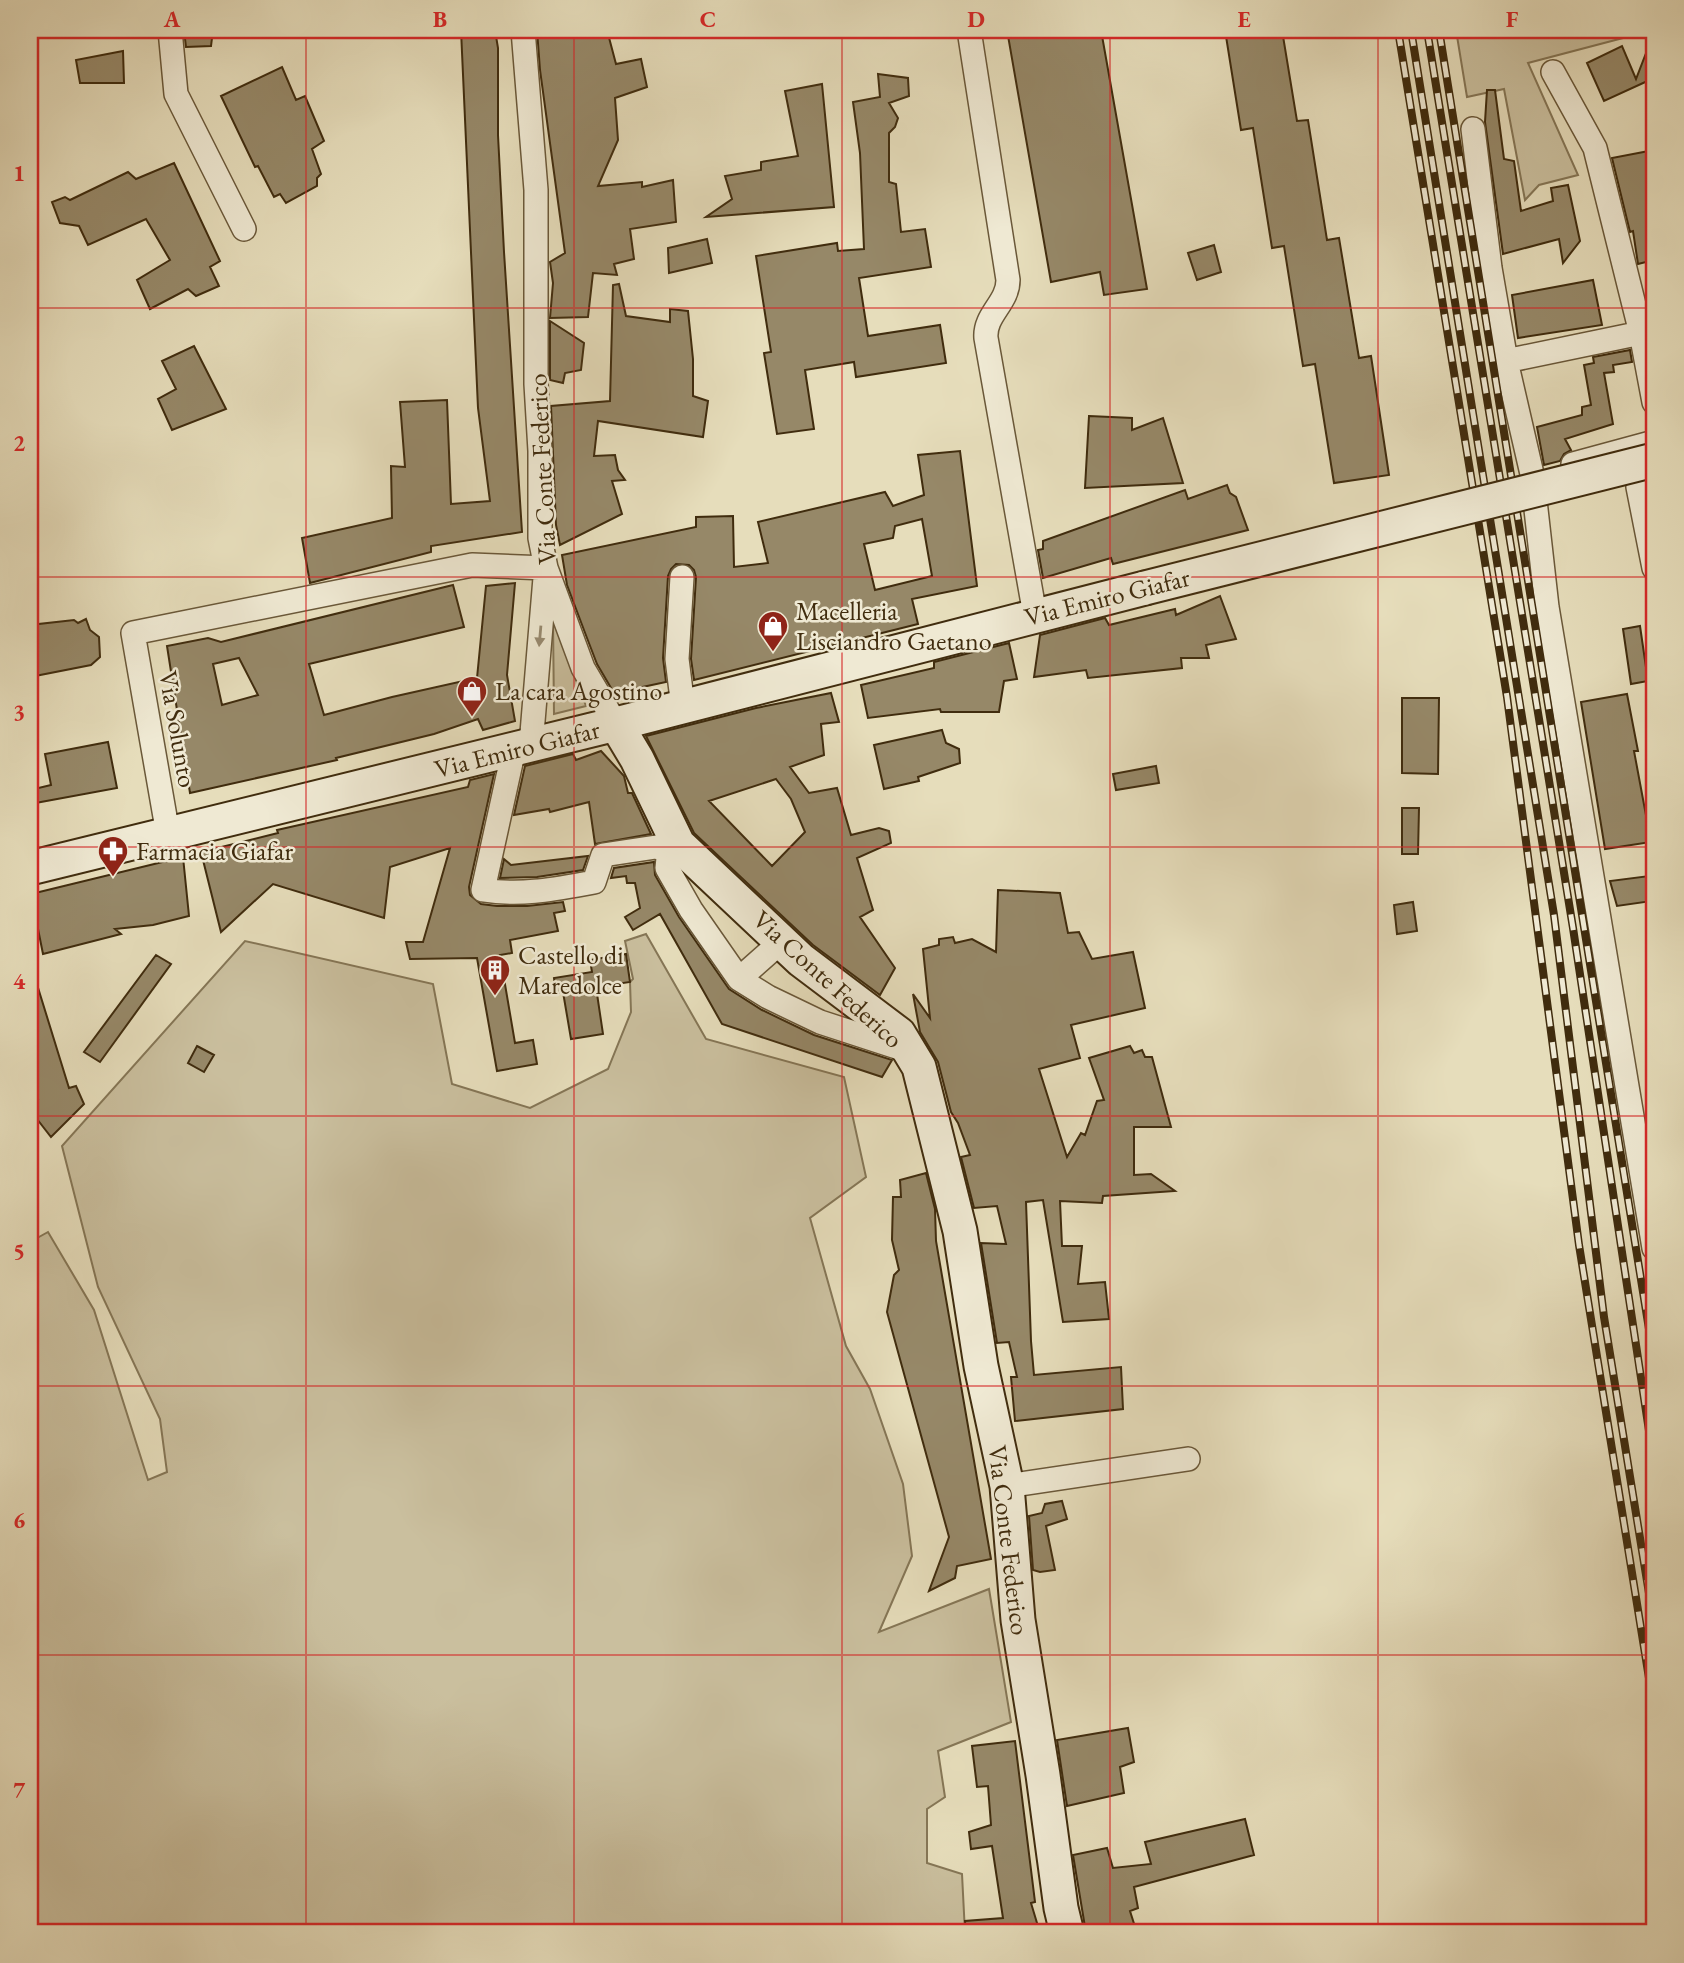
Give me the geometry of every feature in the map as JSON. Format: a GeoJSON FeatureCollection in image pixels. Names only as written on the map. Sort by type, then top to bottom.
{"type":"FeatureCollection","features":[{"type":"Feature","properties":{"kind":"street"},"geometry":{"type":"LineString","coordinates":[[170,30],[176,94],[244,229]]}},
{"type":"Feature","properties":{"kind":"street","name":"Via Conte Federico"},"geometry":{"type":"LineString","coordinates":[[523,30],[536,190],[536,384],[540,451],[540,538],[545,568],[583,667],[637,759],[670,840],[678,844],[801,960],[899,1034],[919,1068],[960,1231],[981,1366],[1007,1486],[1018,1620],[1061,1908],[1068,1933]]}},
{"type":"Feature","properties":{"kind":"street"},"geometry":{"type":"LineString","coordinates":[[969,30],[1008,280],[1005,296],[986,324],[986,338],[1035,615]]}},
{"type":"Feature","properties":{"kind":"street"},"geometry":{"type":"LineString","coordinates":[[1553,72],[1595,148],[1641,333],[1654,402]]}},
{"type":"Feature","properties":{"kind":"street"},"geometry":{"type":"LineString","coordinates":[[1472,129],[1490,268],[1506,361],[1532,474],[1547,607],[1654,1248]]}},
{"type":"Feature","properties":{"kind":"street"},"geometry":{"type":"LineString","coordinates":[[1506,361],[1641,333]]}},
{"type":"Feature","properties":{"kind":"street"},"geometry":{"type":"LineString","coordinates":[[1532,474],[1654,442]]}},
{"type":"Feature","properties":{"kind":"street"},"geometry":{"type":"LineString","coordinates":[[1646,474],[1654,568]]}},
{"type":"Feature","properties":{"kind":"street","name":"Via Emiro Giafar"},"geometry":{"type":"LineString","coordinates":[[30,868],[616,724],[1145,588],[1646,474]]}},
{"type":"Feature","properties":{"kind":"street","name":"Via Solunto"},"geometry":{"type":"LineString","coordinates":[[167,834],[133,633],[472,565],[545,568]]}},
{"type":"Feature","properties":{"kind":"street"},"geometry":{"type":"LineString","coordinates":[[545,568],[523,747],[483,890],[509,894],[539,892],[594,882],[603,855],[656,847],[670,840]]}},
{"type":"Feature","properties":{"kind":"street"},"geometry":{"type":"LineString","coordinates":[[682,577],[677,659],[683,707]]}},
{"type":"Feature","properties":{"kind":"street"},"geometry":{"type":"LineString","coordinates":[[670,840],[667,868],[691,910],[739,979],[768,997],[820,1022],[909,1051]]}},
{"type":"Feature","properties":{"kind":"street"},"geometry":{"type":"LineString","coordinates":[[739,979],[782,941]]}},
{"type":"Feature","properties":{"kind":"street"},"geometry":{"type":"LineString","coordinates":[[1007,1486],[1188,1459]]}},
{"type":"Feature","properties":{"kind":"shaded area"},"geometry":{"type":"Polygon","coordinates":[[[1456,30],[1639,30],[1623,38],[1528,63],[1578,175],[1539,185],[1525,200],[1504,89],[1467,97],[1456,30]]]}},
{"type":"Feature","properties":{"kind":"shaded area"},"geometry":{"type":"Polygon","coordinates":[[[553,620],[586,706],[554,714],[553,620]]]}},
{"type":"Feature","properties":{"kind":"shaded area"},"geometry":{"type":"Polygon","coordinates":[[[646,934],[706,1039],[844,1077],[866,1177],[810,1218],[846,1346],[870,1389],[903,1484],[912,1556],[879,1632],[989,1589],[1011,1722],[938,1751],[945,1797],[927,1809],[927,1863],[962,1874],[965,1933],[30,1933],[30,1242],[48,1232],[94,1310],[148,1480],[167,1472],[160,1419],[98,1287],[62,1146],[245,941],[433,984],[452,1084],[530,1108],[608,1069],[631,1012],[630,982],[633,979],[625,941],[646,934]]]}},
{"type":"Feature","properties":{"kind":"building"},"geometry":{"type":"Polygon","coordinates":[[[184,30],[213,30],[211,46],[186,47],[184,30]]]}},
{"type":"Feature","properties":{"kind":"building"},"geometry":{"type":"Polygon","coordinates":[[[461,30],[495,30],[498,48],[498,135],[522,532],[431,546],[431,552],[310,583],[302,538],[392,518],[391,466],[405,467],[400,402],[447,400],[451,504],[490,501],[478,408],[461,30]]]}},
{"type":"Feature","properties":{"kind":"building"},"geometry":{"type":"Polygon","coordinates":[[[537,30],[607,30],[616,64],[641,59],[647,87],[615,98],[618,140],[598,186],[642,182],[642,187],[673,180],[676,222],[630,229],[634,259],[614,264],[617,275],[593,273],[588,317],[550,318],[553,283],[550,262],[565,253],[537,30]]]}},
{"type":"Feature","properties":{"kind":"building"},"geometry":{"type":"Polygon","coordinates":[[[1007,30],[1101,30],[1147,289],[1104,295],[1100,272],[1051,282],[1007,30]]]}},
{"type":"Feature","properties":{"kind":"building"},"geometry":{"type":"Polygon","coordinates":[[[1225,30],[1282,30],[1297,121],[1308,120],[1327,240],[1339,238],[1359,358],[1371,356],[1389,475],[1334,483],[1315,364],[1303,366],[1284,246],[1272,248],[1253,128],[1241,130],[1225,30]]]}},
{"type":"Feature","properties":{"kind":"building"},"geometry":{"type":"Polygon","coordinates":[[[1653,35],[1654,78],[1604,101],[1587,63],[1622,46],[1636,79],[1653,35]]]}},
{"type":"Feature","properties":{"kind":"building"},"geometry":{"type":"Polygon","coordinates":[[[123,51],[124,83],[80,83],[76,60],[123,51]]]}},
{"type":"Feature","properties":{"kind":"building"},"geometry":{"type":"Polygon","coordinates":[[[282,67],[296,100],[305,96],[324,141],[312,149],[321,174],[317,178],[317,186],[286,203],[280,194],[274,197],[258,166],[255,167],[221,96],[282,67]]]}},
{"type":"Feature","properties":{"kind":"building"},"geometry":{"type":"Polygon","coordinates":[[[878,74],[908,78],[909,96],[889,103],[898,118],[889,133],[889,182],[896,184],[901,232],[925,229],[931,267],[859,278],[868,336],[940,325],[946,363],[856,377],[854,362],[805,370],[814,429],[777,434],[764,353],[771,352],[756,256],[837,243],[838,251],[864,249],[860,153],[853,102],[880,97],[878,74]]]}},
{"type":"Feature","properties":{"kind":"building"},"geometry":{"type":"Polygon","coordinates":[[[822,84],[834,207],[706,217],[732,199],[725,176],[761,170],[761,162],[798,156],[785,91],[822,84]]]}},
{"type":"Feature","properties":{"kind":"building"},"geometry":{"type":"Polygon","coordinates":[[[1487,90],[1495,90],[1504,159],[1514,161],[1521,211],[1553,201],[1551,188],[1568,185],[1580,241],[1563,263],[1559,239],[1503,254],[1485,122],[1487,90]]]}},
{"type":"Feature","properties":{"kind":"building"},"geometry":{"type":"Polygon","coordinates":[[[1654,150],[1654,260],[1638,264],[1633,231],[1630,232],[1612,158],[1654,150]]]}},
{"type":"Feature","properties":{"kind":"building"},"geometry":{"type":"Polygon","coordinates":[[[174,163],[220,261],[210,267],[219,286],[196,296],[188,289],[150,309],[137,280],[170,260],[146,219],[88,245],[79,226],[60,223],[52,202],[65,197],[70,200],[128,172],[136,179],[174,163]]]}},
{"type":"Feature","properties":{"kind":"building"},"geometry":{"type":"Polygon","coordinates":[[[707,239],[712,263],[669,273],[668,248],[707,239]]]}},
{"type":"Feature","properties":{"kind":"building"},"geometry":{"type":"Polygon","coordinates":[[[1214,245],[1221,272],[1197,280],[1188,253],[1214,245]]]}},
{"type":"Feature","properties":{"kind":"building"},"geometry":{"type":"Polygon","coordinates":[[[1593,280],[1602,325],[1518,338],[1512,295],[1593,280]]]}},
{"type":"Feature","properties":{"kind":"building"},"geometry":{"type":"Polygon","coordinates":[[[619,284],[626,316],[670,322],[670,309],[688,311],[693,359],[693,396],[708,401],[703,437],[598,421],[594,456],[615,455],[618,470],[625,480],[612,481],[622,514],[560,545],[556,525],[551,406],[610,401],[613,285],[619,284]]]}},
{"type":"Feature","properties":{"kind":"building"},"geometry":{"type":"Polygon","coordinates":[[[550,321],[584,343],[581,370],[565,373],[563,383],[550,380],[550,321]]]}},
{"type":"Feature","properties":{"kind":"building"},"geometry":{"type":"Polygon","coordinates":[[[194,346],[226,409],[172,430],[158,399],[176,389],[162,361],[194,346]]]}},
{"type":"Feature","properties":{"kind":"building"},"geometry":{"type":"Polygon","coordinates":[[[1630,350],[1632,362],[1613,365],[1614,372],[1604,373],[1613,424],[1565,439],[1571,450],[1564,454],[1560,461],[1544,465],[1537,427],[1582,415],[1582,407],[1591,405],[1584,365],[1594,363],[1593,357],[1630,350]]]}},
{"type":"Feature","properties":{"kind":"building"},"geometry":{"type":"Polygon","coordinates":[[[1089,416],[1132,418],[1132,430],[1163,418],[1183,483],[1085,488],[1089,416]]]}},
{"type":"Feature","properties":{"kind":"building"},"geometry":{"type":"Polygon","coordinates":[[[960,451],[977,586],[912,599],[918,624],[694,680],[691,659],[696,577],[689,565],[676,564],[668,576],[663,658],[666,682],[614,693],[597,664],[567,585],[562,555],[696,527],[696,517],[733,516],[734,567],[768,563],[758,522],[885,492],[893,506],[924,495],[918,455],[960,451]],[[922,519],[895,526],[893,538],[864,544],[875,590],[932,576],[922,519]]]}},
{"type":"Feature","properties":{"kind":"building"},"geometry":{"type":"Polygon","coordinates":[[[1227,485],[1230,493],[1236,497],[1248,530],[1113,564],[1111,558],[1043,578],[1038,550],[1043,549],[1043,541],[1185,490],[1188,499],[1227,485]]]}},
{"type":"Feature","properties":{"kind":"building"},"geometry":{"type":"Polygon","coordinates":[[[515,583],[507,675],[515,721],[483,730],[478,719],[434,734],[336,758],[337,760],[190,793],[167,646],[208,638],[221,642],[453,585],[464,627],[309,664],[324,715],[477,678],[486,586],[515,583]],[[239,658],[213,664],[222,705],[258,695],[239,658]]]}},
{"type":"Feature","properties":{"kind":"building"},"geometry":{"type":"Polygon","coordinates":[[[1220,596],[1236,639],[1206,645],[1209,658],[1181,658],[1182,668],[1088,678],[1086,670],[1034,677],[1040,635],[1105,618],[1109,625],[1175,609],[1176,615],[1220,596]]]}},
{"type":"Feature","properties":{"kind":"building"},"geometry":{"type":"Polygon","coordinates":[[[86,619],[90,630],[99,637],[100,657],[91,665],[30,677],[30,625],[74,620],[78,623],[86,619]]]}},
{"type":"Feature","properties":{"kind":"building"},"geometry":{"type":"Polygon","coordinates":[[[1640,626],[1648,681],[1631,684],[1623,629],[1640,626]]]}},
{"type":"Feature","properties":{"kind":"building"},"geometry":{"type":"Polygon","coordinates":[[[1009,643],[1017,679],[1004,681],[999,712],[941,712],[940,709],[868,718],[861,685],[934,668],[934,662],[1009,643]]]}},
{"type":"Feature","properties":{"kind":"building"},"geometry":{"type":"Polygon","coordinates":[[[831,693],[839,722],[821,724],[824,755],[790,767],[809,793],[837,788],[851,835],[879,828],[889,831],[891,843],[857,858],[873,910],[860,917],[895,968],[880,995],[813,945],[694,833],[646,736],[756,708],[831,693]],[[776,779],[709,801],[772,866],[805,832],[791,799],[776,779]]]}},
{"type":"Feature","properties":{"kind":"building"},"geometry":{"type":"Polygon","coordinates":[[[1627,694],[1638,751],[1634,751],[1651,842],[1605,849],[1581,702],[1627,694]]]}},
{"type":"Feature","properties":{"kind":"building"},"geometry":{"type":"Polygon","coordinates":[[[1402,698],[1439,698],[1438,774],[1402,773],[1402,698]]]}},
{"type":"Feature","properties":{"kind":"building"},"geometry":{"type":"Polygon","coordinates":[[[942,730],[946,743],[959,749],[960,763],[918,777],[919,781],[884,789],[874,745],[942,730]]]}},
{"type":"Feature","properties":{"kind":"building"},"geometry":{"type":"Polygon","coordinates":[[[108,742],[117,788],[30,804],[30,790],[51,785],[45,754],[108,742]]]}},
{"type":"Feature","properties":{"kind":"building"},"geometry":{"type":"Polygon","coordinates":[[[601,751],[624,776],[628,793],[632,793],[651,834],[595,844],[589,802],[550,812],[549,809],[514,815],[525,766],[573,754],[576,760],[601,751]]]}},
{"type":"Feature","properties":{"kind":"building"},"geometry":{"type":"Polygon","coordinates":[[[1156,766],[1159,783],[1116,790],[1113,774],[1156,766]]]}},
{"type":"Feature","properties":{"kind":"building"},"geometry":{"type":"Polygon","coordinates":[[[494,774],[469,887],[470,895],[481,904],[497,906],[563,902],[565,911],[554,913],[558,931],[510,940],[512,953],[500,955],[515,1043],[533,1040],[537,1064],[497,1071],[477,958],[410,959],[406,942],[423,942],[450,848],[390,867],[384,918],[273,884],[221,932],[201,852],[278,833],[277,830],[468,787],[470,780],[494,774]]]}},
{"type":"Feature","properties":{"kind":"building"},"geometry":{"type":"Polygon","coordinates":[[[1402,808],[1419,808],[1418,854],[1402,854],[1402,808]]]}},
{"type":"Feature","properties":{"kind":"building"},"geometry":{"type":"Polygon","coordinates":[[[588,856],[583,870],[537,877],[500,878],[504,859],[511,865],[588,856]]]}},
{"type":"Feature","properties":{"kind":"building"},"geometry":{"type":"Polygon","coordinates":[[[183,857],[189,916],[153,925],[115,929],[121,934],[43,954],[31,894],[183,857]]]}},
{"type":"Feature","properties":{"kind":"building"},"geometry":{"type":"Polygon","coordinates":[[[654,862],[655,875],[679,917],[729,989],[762,1010],[814,1035],[892,1060],[882,1077],[722,1024],[660,914],[633,930],[625,917],[640,908],[635,883],[627,883],[626,876],[611,878],[614,868],[654,862]]]}},
{"type":"Feature","properties":{"kind":"building"},"geometry":{"type":"Polygon","coordinates":[[[1649,876],[1652,901],[1617,906],[1610,881],[1649,876]]]}},
{"type":"Feature","properties":{"kind":"building"},"geometry":{"type":"Polygon","coordinates":[[[998,890],[1060,893],[1068,933],[1079,932],[1092,959],[1133,952],[1145,1008],[1071,1025],[1080,1058],[1039,1069],[1067,1157],[1081,1133],[1085,1135],[1097,1101],[1104,1100],[1089,1058],[1130,1046],[1134,1053],[1142,1050],[1145,1057],[1152,1057],[1171,1127],[1134,1127],[1134,1175],[1151,1174],[1175,1191],[1103,1196],[1102,1203],[1060,1201],[1062,1246],[1082,1246],[1078,1284],[1105,1282],[1109,1319],[1063,1322],[1043,1200],[1026,1202],[1034,1375],[1121,1367],[1123,1409],[1015,1421],[1011,1377],[1017,1377],[1009,1342],[997,1343],[981,1243],[1006,1244],[997,1206],[974,1208],[961,1157],[970,1155],[951,1112],[938,1062],[920,1032],[913,994],[930,1018],[923,949],[939,945],[939,939],[953,937],[955,943],[972,939],[996,952],[998,890]]]}},
{"type":"Feature","properties":{"kind":"building"},"geometry":{"type":"Polygon","coordinates":[[[1413,902],[1417,931],[1397,934],[1394,905],[1413,902]]]}},
{"type":"Feature","properties":{"kind":"building"},"geometry":{"type":"Polygon","coordinates":[[[626,954],[630,982],[596,987],[603,1034],[571,1039],[563,992],[556,994],[554,978],[592,972],[590,960],[626,954]]]}},
{"type":"Feature","properties":{"kind":"building"},"geometry":{"type":"Polygon","coordinates":[[[156,955],[171,964],[100,1062],[84,1052],[156,955]]]}},
{"type":"Feature","properties":{"kind":"building"},"geometry":{"type":"Polygon","coordinates":[[[30,978],[35,978],[69,1088],[76,1086],[84,1104],[51,1137],[30,1110],[30,1102],[38,1099],[30,1071],[30,978]]]}},
{"type":"Feature","properties":{"kind":"building"},"geometry":{"type":"Polygon","coordinates":[[[197,1046],[214,1055],[204,1072],[188,1063],[197,1046]]]}},
{"type":"Feature","properties":{"kind":"building"},"geometry":{"type":"Polygon","coordinates":[[[926,1173],[935,1209],[936,1241],[991,1559],[957,1566],[955,1578],[929,1591],[949,1537],[887,1312],[894,1275],[899,1270],[892,1240],[893,1197],[901,1197],[900,1180],[926,1173]]]}},
{"type":"Feature","properties":{"kind":"building"},"geometry":{"type":"Polygon","coordinates":[[[1062,1501],[1067,1519],[1046,1526],[1055,1570],[1033,1570],[1029,1516],[1042,1513],[1045,1504],[1062,1501]]]}},
{"type":"Feature","properties":{"kind":"building"},"geometry":{"type":"Polygon","coordinates":[[[1128,1728],[1134,1762],[1120,1767],[1124,1793],[1067,1806],[1057,1740],[1128,1728]]]}},
{"type":"Feature","properties":{"kind":"building"},"geometry":{"type":"Polygon","coordinates":[[[1015,1741],[1035,1902],[1031,1903],[1040,1933],[966,1933],[965,1921],[1003,1918],[992,1846],[971,1849],[969,1832],[991,1825],[988,1786],[977,1787],[972,1746],[1015,1741]]]}},
{"type":"Feature","properties":{"kind":"building"},"geometry":{"type":"Polygon","coordinates":[[[1245,1819],[1254,1855],[1134,1887],[1138,1908],[1130,1911],[1137,1933],[1086,1933],[1073,1855],[1107,1848],[1113,1868],[1151,1864],[1145,1842],[1245,1819]]]}},
{"type":"Feature","properties":{"kind":"railway"},"geometry":{"type":"LineString","coordinates":[[1398,30],[1507,697],[1579,1245],[1654,1709]]}},
{"type":"Feature","properties":{"kind":"railway"},"geometry":{"type":"LineString","coordinates":[[1411,30],[1554,915],[1604,1317],[1654,1624]]}},
{"type":"Feature","properties":{"kind":"railway"},"geometry":{"type":"LineString","coordinates":[[1427,30],[1573,928],[1654,1464]]}},
{"type":"Feature","properties":{"kind":"railway"},"geometry":{"type":"LineString","coordinates":[[1439,30],[1654,1360]]}},
{"type":"Feature","properties":{"kind":"place","name":"Macelleria Lisciandro Gaetano"},"geometry":{"type":"Point","coordinates":[773,653]}},
{"type":"Feature","properties":{"kind":"place","name":"La cara Agostino"},"geometry":{"type":"Point","coordinates":[472,718]}},
{"type":"Feature","properties":{"kind":"place","name":"Farmacia Giafar"},"geometry":{"type":"Point","coordinates":[113,878]}},
{"type":"Feature","properties":{"kind":"place","name":"Castello di Maredolce"},"geometry":{"type":"Point","coordinates":[495,997]}}]}
